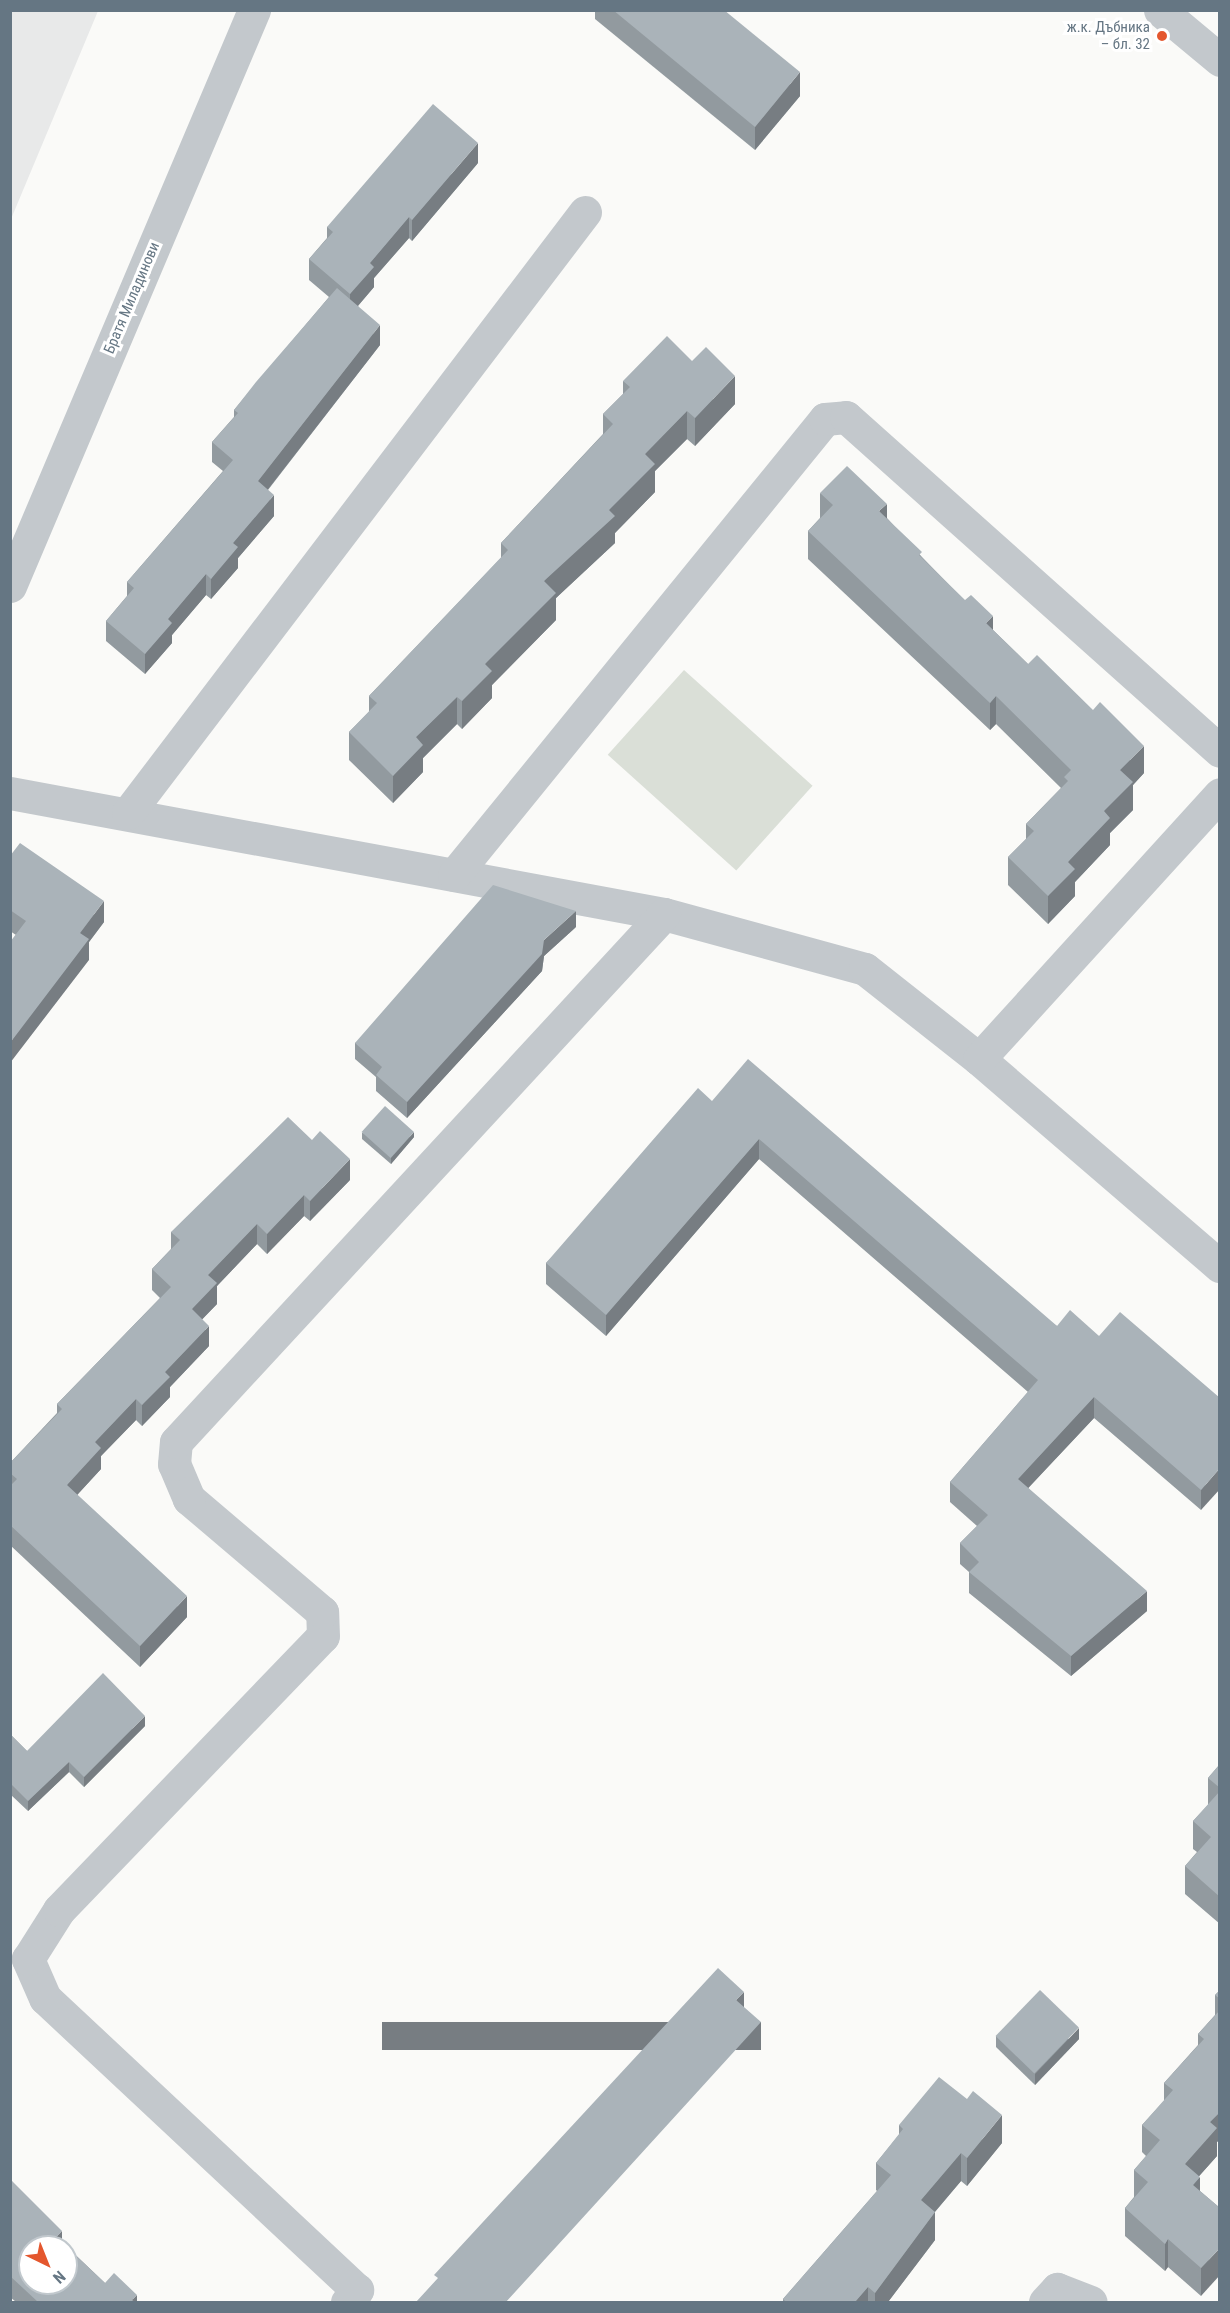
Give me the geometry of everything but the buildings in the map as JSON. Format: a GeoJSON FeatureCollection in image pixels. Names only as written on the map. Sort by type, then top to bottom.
{"type":"FeatureCollection","features":[{"type":"Feature","properties":{"kind":"street","name":"Братя Миладинови"},"geometry":{"type":"LineString","coordinates":[[10,586],[255,10]]}},
{"type":"Feature","properties":{"kind":"street"},"geometry":{"type":"LineString","coordinates":[[1160,10],[1220,60]]}},
{"type":"Feature","properties":{"kind":"street"},"geometry":{"type":"LineString","coordinates":[[128,813],[585,212]]}},
{"type":"Feature","properties":{"kind":"street"},"geometry":{"type":"LineString","coordinates":[[454,875],[825,419],[846,417],[1220,751]]}},
{"type":"Feature","properties":{"kind":"street"},"geometry":{"type":"LineString","coordinates":[[10,793],[128,813],[664,914],[865,969],[979,1059],[1220,1266]]}},
{"type":"Feature","properties":{"kind":"street"},"geometry":{"type":"LineString","coordinates":[[979,1059],[1220,794]]}},
{"type":"Feature","properties":{"kind":"street"},"geometry":{"type":"LineString","coordinates":[[347,2302],[357,2290],[45,1998],[28,1959],[59,1910],[323,1636],[322,1612],[189,1499],[174,1464],[176,1442],[664,914]]}},
{"type":"Feature","properties":{"kind":"street"},"geometry":{"type":"LineString","coordinates":[[1045,2302],[1057,2289],[1091,2302]]}},
{"type":"Feature","properties":{"kind":"shaded area"},"geometry":{"type":"Polygon","coordinates":[[[10,11],[98,11],[11,219],[10,11]]]}},
{"type":"Feature","properties":{"kind":"shaded area"},"geometry":{"type":"Polygon","coordinates":[[[684,670],[813,786],[736,870],[608,755],[684,670]]]}},
{"type":"Feature","properties":{"kind":"place","name":"ж.к. Дъбника – бл. 32"},"geometry":{"type":"Point","coordinates":[1162,36]}}]}
